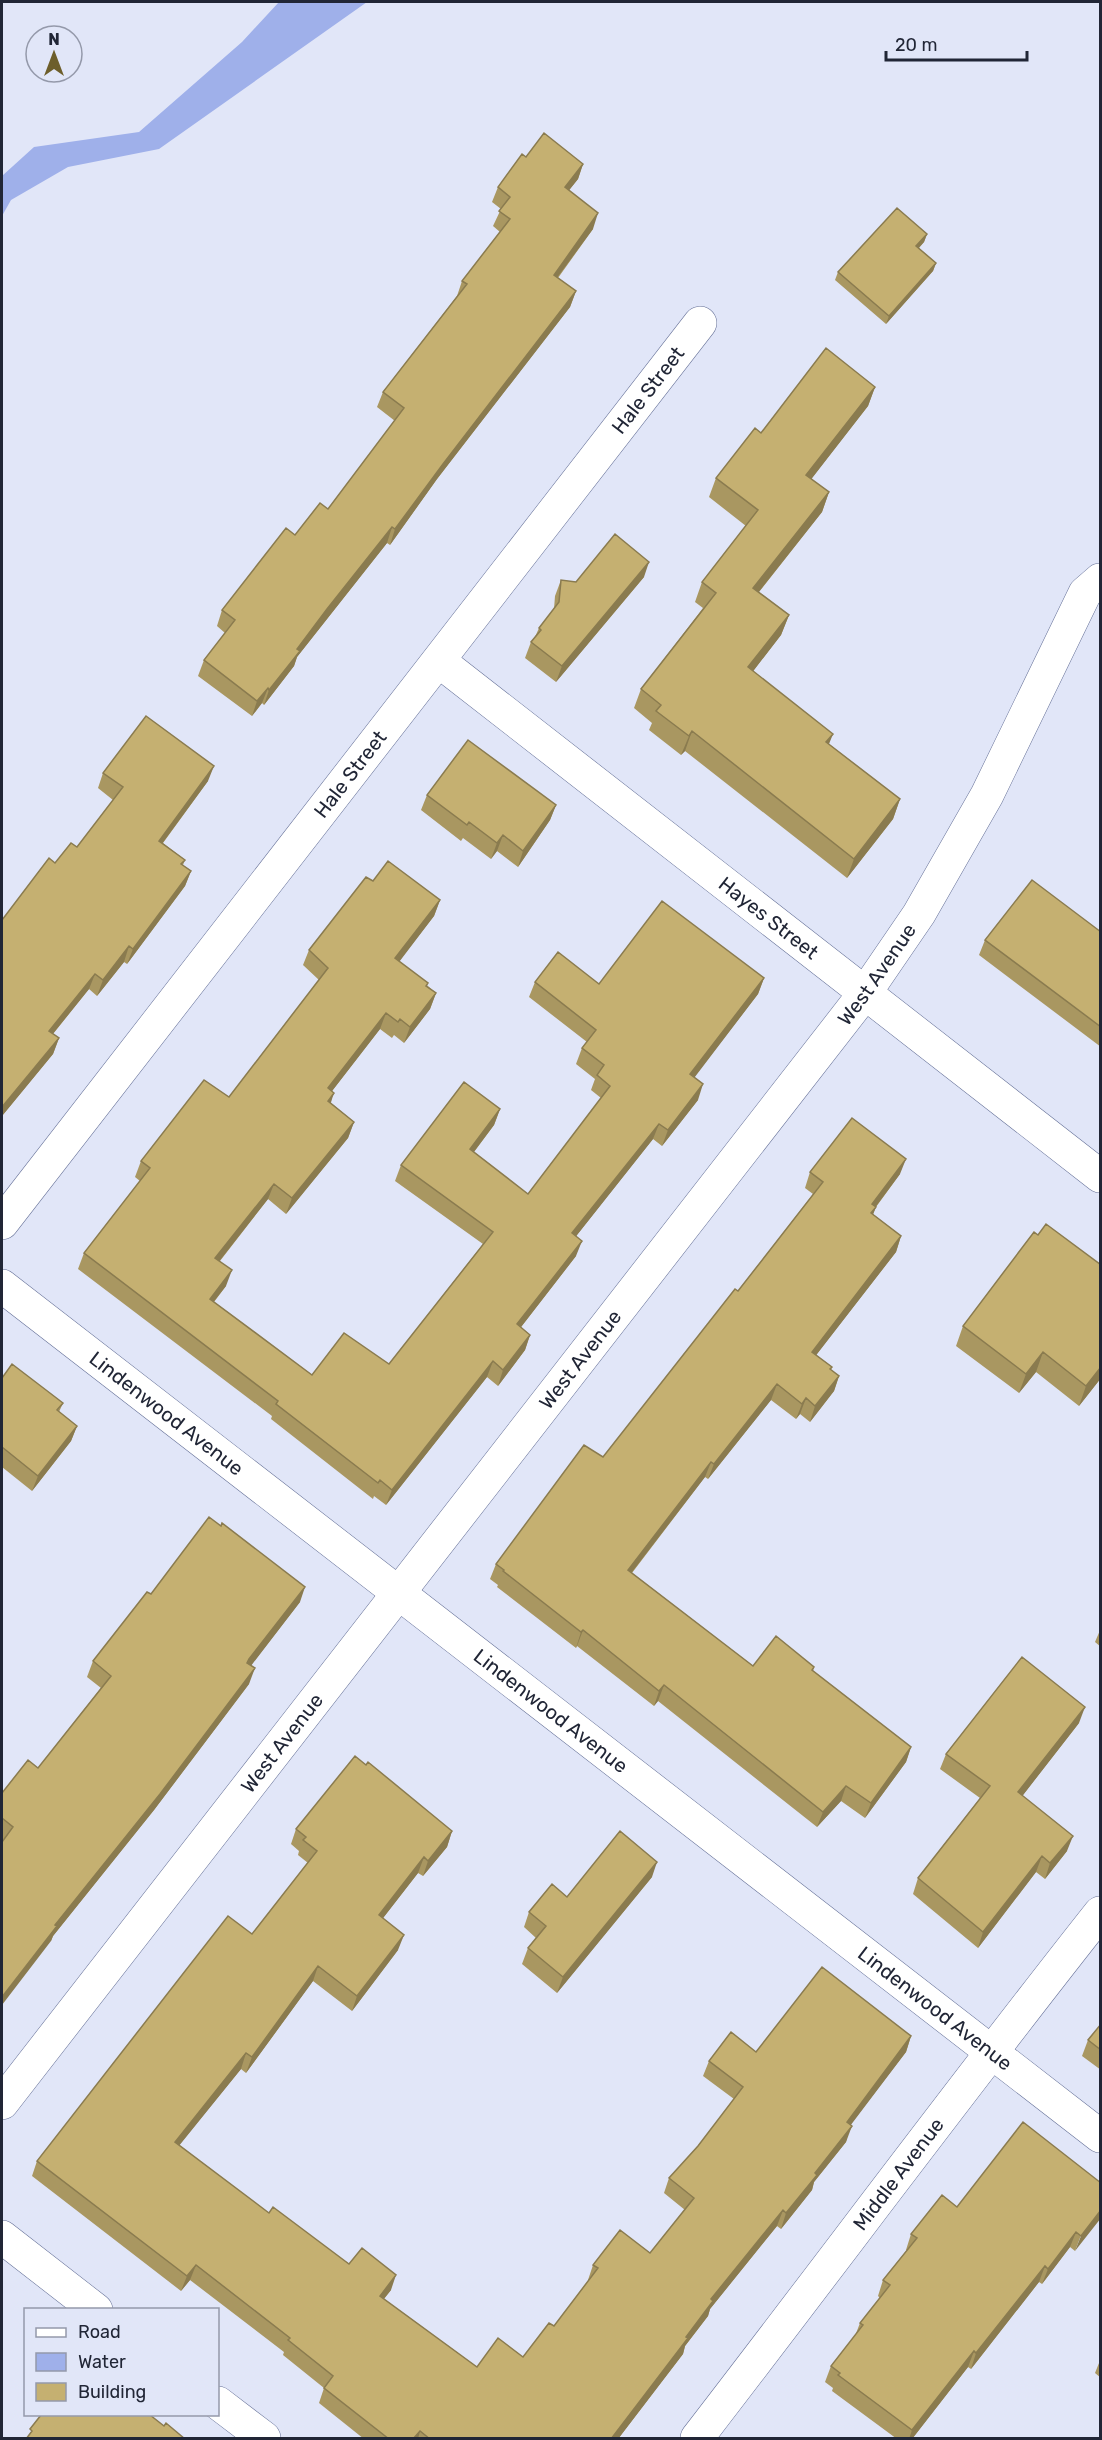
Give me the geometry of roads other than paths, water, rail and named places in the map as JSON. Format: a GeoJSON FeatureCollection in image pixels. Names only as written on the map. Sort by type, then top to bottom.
{"type":"FeatureCollection","features":[{"type":"Feature","properties":{"kind":"street","name":"Hale Street"},"geometry":{"type":"LineString","coordinates":[[2,1223],[700,323]]}},
{"type":"Feature","properties":{"kind":"street","name":"West Avenue"},"geometry":{"type":"LineString","coordinates":[[2,2103],[865,993],[930,894],[987,795],[1085,593],[1101,580]]}},
{"type":"Feature","properties":{"kind":"street","name":"Hayes Street"},"geometry":{"type":"LineString","coordinates":[[439,661],[1101,1176]]}},
{"type":"Feature","properties":{"kind":"street","name":"Lindenwood Avenue"},"geometry":{"type":"LineString","coordinates":[[2,1286],[1101,2136]]}},
{"type":"Feature","properties":{"kind":"street","name":"Middle Avenue"},"geometry":{"type":"LineString","coordinates":[[697,2439],[991,2051],[1101,1913]]}},
{"type":"Feature","properties":{"kind":"street"},"geometry":{"type":"LineString","coordinates":[[2,2237],[93,2308]]}},
{"type":"Feature","properties":{"kind":"street"},"geometry":{"type":"LineString","coordinates":[[219,2404],[264,2439]]}},
{"type":"Feature","properties":{"kind":"water"},"geometry":{"type":"Polygon","coordinates":[[[279,2],[367,2],[159,149],[68,167],[11,200],[2,216],[2,176],[34,147],[139,132],[242,42],[279,2]]]}}]}
